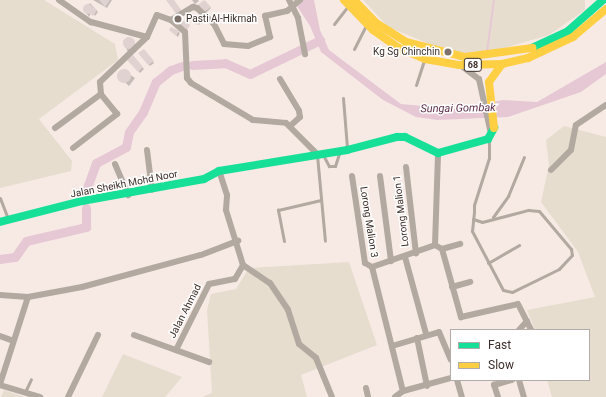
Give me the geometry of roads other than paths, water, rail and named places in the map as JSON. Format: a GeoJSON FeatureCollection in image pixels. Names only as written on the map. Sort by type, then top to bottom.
{"type":"FeatureCollection","features":[{"type":"Feature","properties":{"kind":"main road","name":"68"},"geometry":{"type":"LineString","coordinates":[[349,2],[376,23],[406,42],[465,57],[524,51],[551,41],[568,31],[603,0]]}},
{"type":"Feature","properties":{"kind":"main road","name":"68"},"geometry":{"type":"LineString","coordinates":[[349,2],[366,24],[399,48],[425,59],[459,65],[502,64],[554,48],[606,9]]}},
{"type":"Feature","properties":{"kind":"main road"},"geometry":{"type":"LineString","coordinates":[[438,153],[490,132],[487,96],[490,78],[502,64]]}},
{"type":"Feature","properties":{"kind":"main road","name":"Jalan Sheikh Mohd Noor"},"geometry":{"type":"LineString","coordinates":[[4,221],[82,201],[128,195],[204,179],[219,171],[319,153],[343,151],[405,137],[438,153]]}},
{"type":"Feature","properties":{"kind":"street"},"geometry":{"type":"LineString","coordinates":[[59,0],[91,22],[147,37]]}},
{"type":"Feature","properties":{"kind":"street"},"geometry":{"type":"LineString","coordinates":[[289,0],[294,6],[304,52]]}},
{"type":"Feature","properties":{"kind":"street"},"geometry":{"type":"LineString","coordinates":[[171,20],[193,7],[197,8],[214,24],[224,44],[248,46],[270,37],[265,16],[294,6],[300,0]]}},
{"type":"Feature","properties":{"kind":"street"},"geometry":{"type":"LineString","coordinates":[[73,148],[117,114],[100,94],[100,82],[147,37],[157,15],[171,20],[184,32],[187,59],[187,78],[198,88],[227,102],[252,120],[279,120],[290,126],[319,153]]}},
{"type":"Feature","properties":{"kind":"street"},"geometry":{"type":"LineString","coordinates":[[459,65],[478,75],[487,96]]}},
{"type":"Feature","properties":{"kind":"street"},"geometry":{"type":"LineString","coordinates":[[280,80],[300,111],[300,117],[290,126]]}},
{"type":"Feature","properties":{"kind":"street"},"geometry":{"type":"LineString","coordinates":[[55,128],[100,94]]}},
{"type":"Feature","properties":{"kind":"street"},"geometry":{"type":"LineString","coordinates":[[551,170],[570,150],[576,125],[606,105]]}},
{"type":"Feature","properties":{"kind":"street"},"geometry":{"type":"LineString","coordinates":[[147,150],[152,190]]}},
{"type":"Feature","properties":{"kind":"street"},"geometry":{"type":"LineString","coordinates":[[435,245],[438,153]]}},
{"type":"Feature","properties":{"kind":"street"},"geometry":{"type":"LineString","coordinates":[[115,164],[128,195]]}},
{"type":"Feature","properties":{"kind":"street","name":"Lorong Malion 1"},"geometry":{"type":"LineString","coordinates":[[406,167],[416,253]]}},
{"type":"Feature","properties":{"kind":"street"},"geometry":{"type":"LineString","coordinates":[[219,171],[228,195],[226,210],[238,241],[243,265],[270,283],[288,310],[299,344],[316,358],[332,397]]}},
{"type":"Feature","properties":{"kind":"street","name":"Lorong Malion 3"},"geometry":{"type":"LineString","coordinates":[[352,176],[365,264],[372,267]]}},
{"type":"Feature","properties":{"kind":"street"},"geometry":{"type":"LineString","coordinates":[[380,176],[391,261]]}},
{"type":"Feature","properties":{"kind":"street"},"geometry":{"type":"LineString","coordinates":[[0,295],[28,297],[82,287],[201,255],[238,241]]}},
{"type":"Feature","properties":{"kind":"street"},"geometry":{"type":"LineString","coordinates":[[435,245],[442,249],[460,244]]}},
{"type":"Feature","properties":{"kind":"street"},"geometry":{"type":"LineString","coordinates":[[403,391],[372,267],[405,257],[435,245]]}},
{"type":"Feature","properties":{"kind":"street"},"geometry":{"type":"LineString","coordinates":[[442,249],[461,317],[518,304],[531,329]]}},
{"type":"Feature","properties":{"kind":"street"},"geometry":{"type":"LineString","coordinates":[[405,257],[426,334]]}},
{"type":"Feature","properties":{"kind":"street","name":"Jalan Ahmad"},"geometry":{"type":"LineString","coordinates":[[176,350],[209,284],[236,278],[243,265]]}},
{"type":"Feature","properties":{"kind":"street"},"geometry":{"type":"LineString","coordinates":[[452,287],[470,282]]}},
{"type":"Feature","properties":{"kind":"street"},"geometry":{"type":"LineString","coordinates":[[28,297],[11,340],[0,384],[40,397]]}},
{"type":"Feature","properties":{"kind":"street"},"geometry":{"type":"LineString","coordinates":[[520,329],[527,321]]}},
{"type":"Feature","properties":{"kind":"street"},"geometry":{"type":"LineString","coordinates":[[392,346],[426,334],[441,333],[450,357]]}},
{"type":"Feature","properties":{"kind":"street"},"geometry":{"type":"LineString","coordinates":[[68,397],[98,335]]}},
{"type":"Feature","properties":{"kind":"street"},"geometry":{"type":"LineString","coordinates":[[0,336],[11,340]]}},
{"type":"Feature","properties":{"kind":"street"},"geometry":{"type":"LineString","coordinates":[[134,336],[209,362]]}},
{"type":"Feature","properties":{"kind":"street"},"geometry":{"type":"LineString","coordinates":[[417,338],[427,386]]}},
{"type":"Feature","properties":{"kind":"street"},"geometry":{"type":"LineString","coordinates":[[395,397],[403,391],[419,389],[450,378]]}},
{"type":"Feature","properties":{"kind":"street"},"geometry":{"type":"LineString","coordinates":[[457,381],[462,397]]}},
{"type":"Feature","properties":{"kind":"street"},"geometry":{"type":"LineString","coordinates":[[498,397],[494,385],[508,381]]}},
{"type":"Feature","properties":{"kind":"street"},"geometry":{"type":"LineString","coordinates":[[518,381],[524,397]]}},
{"type":"Feature","properties":{"kind":"street"},"geometry":{"type":"LineString","coordinates":[[366,388],[368,397]]}},
{"type":"Feature","properties":{"kind":"street"},"geometry":{"type":"LineString","coordinates":[[419,389],[420,397]]}},
{"type":"Feature","properties":{"kind":"lane"},"geometry":{"type":"LineString","coordinates":[[334,24],[349,2]]}},
{"type":"Feature","properties":{"kind":"lane"},"geometry":{"type":"LineString","coordinates":[[354,48],[366,24]]}},
{"type":"Feature","properties":{"kind":"lane"},"geometry":{"type":"LineString","coordinates":[[416,85],[425,59]]}},
{"type":"Feature","properties":{"kind":"lane"},"geometry":{"type":"LineString","coordinates":[[319,153],[328,166],[335,166],[343,151],[343,98]]}},
{"type":"Feature","properties":{"kind":"lane"},"geometry":{"type":"LineString","coordinates":[[473,219],[491,218],[528,210],[539,211],[572,249],[572,255],[559,269],[507,292],[488,263],[474,237],[473,219],[489,158],[490,132]]}},
{"type":"Feature","properties":{"kind":"lane"},"geometry":{"type":"LineString","coordinates":[[319,153],[321,200],[325,240]]}},
{"type":"Feature","properties":{"kind":"lane"},"geometry":{"type":"LineString","coordinates":[[491,218],[508,196],[524,156]]}},
{"type":"Feature","properties":{"kind":"lane"},"geometry":{"type":"LineString","coordinates":[[0,198],[4,221]]}},
{"type":"Feature","properties":{"kind":"lane"},"geometry":{"type":"LineString","coordinates":[[284,241],[278,210],[321,200]]}},
{"type":"Feature","properties":{"kind":"lane"},"geometry":{"type":"LineString","coordinates":[[488,263],[519,245]]}},
{"type":"Feature","properties":{"kind":"lane"},"geometry":{"type":"LineString","coordinates":[[26,392],[31,379]]}},
{"type":"Feature","properties":{"kind":"water","name":"Sungai Gombak"},"geometry":{"type":"Polygon","coordinates":[[[293,0],[314,0],[320,30],[329,50],[401,104],[455,109],[503,100],[537,102],[606,62],[606,74],[581,92],[508,117],[437,120],[416,117],[383,100],[321,52],[310,26],[293,0]]]}},
{"type":"Feature","properties":{"kind":"waterway"},"geometry":{"type":"LineString","coordinates":[[487,52],[494,0]]}},
{"type":"Feature","properties":{"kind":"waterway"},"geometry":{"type":"LineString","coordinates":[[192,65],[225,63],[250,74],[320,40]]}},
{"type":"Feature","properties":{"kind":"waterway"},"geometry":{"type":"LineString","coordinates":[[84,196],[96,163],[126,147],[129,132],[143,112],[156,82],[171,70],[182,66]]}},
{"type":"Feature","properties":{"kind":"waterway"},"geometry":{"type":"LineString","coordinates":[[0,259],[15,257],[26,241],[86,227],[86,208]]}},
{"type":"Feature","properties":{"kind":"place","name":"Pasti Al-Hikmah"},"geometry":{"type":"Point","coordinates":[178,19]}},
{"type":"Feature","properties":{"kind":"place","name":"Kg Sg Chinchin"},"geometry":{"type":"Point","coordinates":[448,52]}}]}
